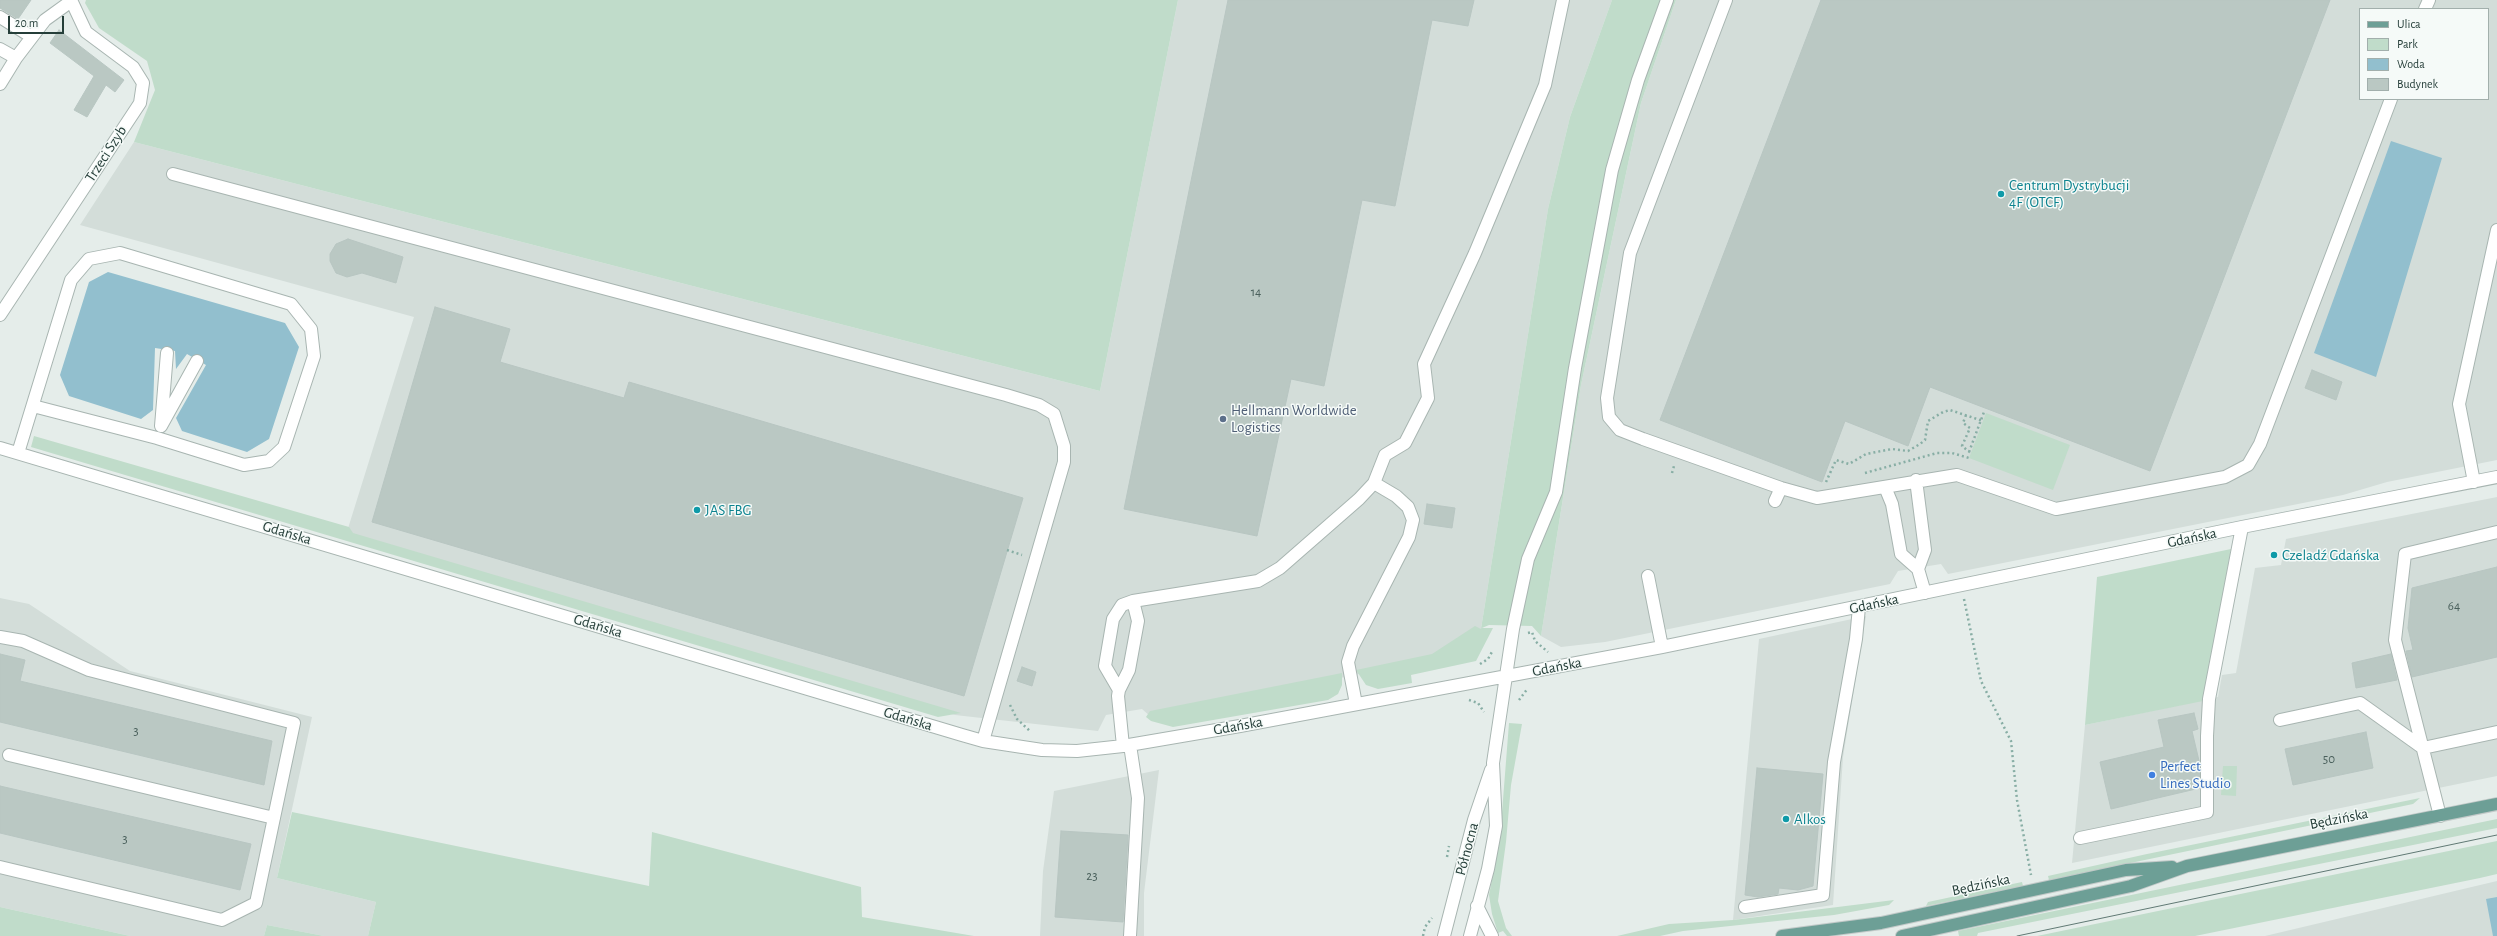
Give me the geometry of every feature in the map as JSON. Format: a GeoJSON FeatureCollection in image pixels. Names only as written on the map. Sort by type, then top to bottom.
{"type":"FeatureCollection","features":[{"type":"Feature","properties":{"kind":"main road","name":"Będzińska"},"geometry":{"type":"LineString","coordinates":[[1782,936],[1881,923],[2126,870],[2187,866],[2497,804]]}},
{"type":"Feature","properties":{"kind":"main road","name":"Będzińska"},"geometry":{"type":"LineString","coordinates":[[1902,936],[2131,886],[2187,866]]}},
{"type":"Feature","properties":{"kind":"street"},"geometry":{"type":"LineString","coordinates":[[1130,936],[1138,798],[1127,746],[1119,690],[1105,666],[1113,619],[1122,605],[1133,601],[1258,581],[1280,568],[1374,483],[1385,455],[1405,443],[1428,398],[1424,364],[1475,253],[1546,85],[1563,0]]}},
{"type":"Feature","properties":{"kind":"street","name":"Północna"},"geometry":{"type":"LineString","coordinates":[[1444,936],[1474,820],[1493,763],[1513,631],[1528,559],[1556,492],[1574,368],[1612,170],[1638,80],[1667,0]]}},
{"type":"Feature","properties":{"kind":"street"},"geometry":{"type":"LineString","coordinates":[[1726,0],[1630,253],[1607,398],[1609,417],[1620,430],[1781,488],[1817,498],[1885,487],[1916,480],[1957,475],[2056,509],[2225,477],[2248,465],[2260,444],[2391,100]]}},
{"type":"Feature","properties":{"kind":"street"},"geometry":{"type":"LineString","coordinates":[[0,84],[16,58],[45,20],[70,1]]}},
{"type":"Feature","properties":{"kind":"street","name":"Trzeci Szyb"},"geometry":{"type":"LineString","coordinates":[[0,315],[140,103],[143,83],[133,67],[86,32],[70,1]]}},
{"type":"Feature","properties":{"kind":"street"},"geometry":{"type":"LineString","coordinates":[[0,17],[32,37]]}},
{"type":"Feature","properties":{"kind":"street"},"geometry":{"type":"LineString","coordinates":[[0,49],[16,58]]}},
{"type":"Feature","properties":{"kind":"street"},"geometry":{"type":"LineString","coordinates":[[173,174],[998,392],[1039,405],[1054,414],[1064,446],[1064,462],[983,741]]}},
{"type":"Feature","properties":{"kind":"street"},"geometry":{"type":"LineString","coordinates":[[2474,482],[2459,404],[2497,230]]}},
{"type":"Feature","properties":{"kind":"street"},"geometry":{"type":"LineString","coordinates":[[18,453],[71,280],[89,258],[120,253],[291,304],[311,329],[314,356],[284,447],[269,461],[244,466],[157,438],[33,406]]}},
{"type":"Feature","properties":{"kind":"street"},"geometry":{"type":"LineString","coordinates":[[161,426],[167,353]]}},
{"type":"Feature","properties":{"kind":"street"},"geometry":{"type":"LineString","coordinates":[[157,438],[161,426],[197,361]]}},
{"type":"Feature","properties":{"kind":"street","name":"Gdańska"},"geometry":{"type":"LineString","coordinates":[[0,448],[983,741],[1056,751],[1127,746],[1506,677],[1662,647],[2242,527],[2497,477]]}},
{"type":"Feature","properties":{"kind":"street"},"geometry":{"type":"LineString","coordinates":[[1916,480],[1925,550],[1918,569]]}},
{"type":"Feature","properties":{"kind":"street"},"geometry":{"type":"LineString","coordinates":[[1356,704],[1348,662],[1353,646],[1409,537],[1413,520],[1408,506],[1396,496],[1374,483]]}},
{"type":"Feature","properties":{"kind":"street"},"geometry":{"type":"LineString","coordinates":[[1885,487],[1892,504],[1902,554],[1918,569],[1925,593]]}},
{"type":"Feature","properties":{"kind":"street"},"geometry":{"type":"LineString","coordinates":[[1775,501],[1781,488]]}},
{"type":"Feature","properties":{"kind":"street"},"geometry":{"type":"LineString","coordinates":[[2080,838],[2207,812],[2207,736],[2209,699],[2242,527]]}},
{"type":"Feature","properties":{"kind":"street"},"geometry":{"type":"LineString","coordinates":[[2440,816],[2424,748],[2395,640],[2405,554],[2497,532]]}},
{"type":"Feature","properties":{"kind":"street"},"geometry":{"type":"LineString","coordinates":[[1648,576],[1662,647]]}},
{"type":"Feature","properties":{"kind":"street"},"geometry":{"type":"LineString","coordinates":[[1119,690],[1129,670],[1138,621],[1133,601]]}},
{"type":"Feature","properties":{"kind":"street"},"geometry":{"type":"LineString","coordinates":[[1745,907],[1823,895],[1834,762],[1856,638],[1859,607]]}},
{"type":"Feature","properties":{"kind":"street"},"geometry":{"type":"LineString","coordinates":[[0,637],[23,641],[89,670],[294,724],[256,903],[222,920],[0,867]]}},
{"type":"Feature","properties":{"kind":"street"},"geometry":{"type":"LineString","coordinates":[[2280,720],[2360,703],[2424,748],[2497,732]]}},
{"type":"Feature","properties":{"kind":"street"},"geometry":{"type":"LineString","coordinates":[[9,755],[274,818]]}},
{"type":"Feature","properties":{"kind":"street","name":"Północna"},"geometry":{"type":"LineString","coordinates":[[1470,936],[1496,826],[1493,763]]}},
{"type":"Feature","properties":{"kind":"street"},"geometry":{"type":"LineString","coordinates":[[1477,906],[1492,936]]}},
{"type":"Feature","properties":{"kind":"path"},"geometry":{"type":"LineString","coordinates":[[1830,484],[1825,486],[1836,460],[1849,464],[1866,454],[1892,449],[1908,450],[1925,440],[1926,427],[1933,417],[1950,410],[1982,421]]}},
{"type":"Feature","properties":{"kind":"path"},"geometry":{"type":"LineString","coordinates":[[1966,415],[1963,423],[1970,428],[1962,446],[1970,452],[1984,412]]}},
{"type":"Feature","properties":{"kind":"path"},"geometry":{"type":"LineString","coordinates":[[1672,473],[1680,452]]}},
{"type":"Feature","properties":{"kind":"path"},"geometry":{"type":"LineString","coordinates":[[1857,475],[1938,453],[1952,453],[1969,458]]}},
{"type":"Feature","properties":{"kind":"path"},"geometry":{"type":"LineString","coordinates":[[1961,586],[1981,681],[2010,741],[2017,800],[2034,890]]}},
{"type":"Feature","properties":{"kind":"path"},"geometry":{"type":"LineString","coordinates":[[1513,631],[1532,632]]}},
{"type":"Feature","properties":{"kind":"path"},"geometry":{"type":"LineString","coordinates":[[1474,668],[1488,659],[1495,647]]}},
{"type":"Feature","properties":{"kind":"path"},"geometry":{"type":"LineString","coordinates":[[1517,704],[1528,687],[1535,686]]}},
{"type":"Feature","properties":{"kind":"path"},"geometry":{"type":"LineString","coordinates":[[1467,700],[1478,703],[1485,715]]}},
{"type":"Feature","properties":{"kind":"shaded area"},"geometry":{"type":"Polygon","coordinates":[[[1178,0],[1612,0],[1570,117],[1548,209],[1481,629],[1437,658],[1151,717],[1142,709],[1106,715],[1098,731],[955,715],[345,538],[414,317],[80,225],[134,142],[1100,391],[1178,0]]]}},
{"type":"Feature","properties":{"kind":"shaded area"},"geometry":{"type":"Polygon","coordinates":[[[1676,0],[2497,0],[2497,460],[2387,482],[2343,495],[1948,574],[1941,564],[1898,571],[1890,584],[1605,642],[1561,647],[1541,636],[1581,385],[1641,103],[1676,0]]]}},
{"type":"Feature","properties":{"kind":"shaded area"},"geometry":{"type":"Polygon","coordinates":[[[2497,497],[2497,776],[2072,863],[2085,725],[2218,697],[2222,675],[2236,673],[2255,568],[2281,565],[2286,539],[2497,497]]]}},
{"type":"Feature","properties":{"kind":"shaded area"},"geometry":{"type":"Polygon","coordinates":[[[0,598],[29,604],[130,671],[312,717],[277,878],[376,902],[368,936],[324,936],[267,925],[264,936],[130,936],[0,907],[0,598]]]}},
{"type":"Feature","properties":{"kind":"shaded area","name":"Alkos"},"geometry":{"type":"Polygon","coordinates":[[[1866,616],[1843,757],[1833,905],[1733,920],[1759,639],[1866,616]]]}},
{"type":"Feature","properties":{"kind":"shaded area"},"geometry":{"type":"Polygon","coordinates":[[[1159,770],[1144,893],[1144,936],[1040,936],[1043,871],[1054,791],[1159,770]]]}},
{"type":"Feature","properties":{"kind":"shaded area"},"geometry":{"type":"Polygon","coordinates":[[[2497,881],[2497,936],[2265,936],[2497,881]]]}},
{"type":"Feature","properties":{"kind":"green space"},"geometry":{"type":"Polygon","coordinates":[[[86,0],[1178,0],[1100,391],[134,142],[155,90],[147,61],[99,28],[85,3],[86,0]]]}},
{"type":"Feature","properties":{"kind":"green space"},"geometry":{"type":"Polygon","coordinates":[[[1612,0],[1676,0],[1641,103],[1581,385],[1541,636],[1532,626],[1489,625],[1482,628],[1493,628],[1476,661],[1411,675],[1412,683],[1378,689],[1366,685],[1356,670],[1432,654],[1475,626],[1481,629],[1548,209],[1570,117],[1612,0]]]}},
{"type":"Feature","properties":{"kind":"green space"},"geometry":{"type":"Polygon","coordinates":[[[1986,413],[2070,445],[2053,490],[1969,458],[1986,413]]]}},
{"type":"Feature","properties":{"kind":"green space"},"geometry":{"type":"Polygon","coordinates":[[[34,436],[349,527],[353,533],[961,713],[938,717],[31,447],[34,436]]]}},
{"type":"Feature","properties":{"kind":"green space"},"geometry":{"type":"Polygon","coordinates":[[[2231,549],[2203,701],[2085,725],[2097,577],[2231,549]]]}},
{"type":"Feature","properties":{"kind":"green space"},"geometry":{"type":"Polygon","coordinates":[[[1342,673],[1342,685],[1338,694],[1328,700],[1173,727],[1151,721],[1146,717],[1150,711],[1342,673]]]}},
{"type":"Feature","properties":{"kind":"green space"},"geometry":{"type":"Polygon","coordinates":[[[1509,723],[1522,724],[1511,785],[1506,842],[1498,901],[1506,928],[1512,936],[1507,936],[1503,931],[1498,933],[1492,914],[1489,895],[1500,838],[1509,723]]]}},
{"type":"Feature","properties":{"kind":"green space"},"geometry":{"type":"Polygon","coordinates":[[[2223,766],[2237,766],[2236,796],[2221,795],[2223,766]]]}},
{"type":"Feature","properties":{"kind":"green space"},"geometry":{"type":"Polygon","coordinates":[[[2420,798],[2413,804],[2049,880],[2048,876],[2147,854],[2420,798]]]}},
{"type":"Feature","properties":{"kind":"green space"},"geometry":{"type":"Polygon","coordinates":[[[292,812],[649,886],[652,832],[861,887],[862,917],[974,936],[368,936],[376,902],[277,878],[292,812]]]}},
{"type":"Feature","properties":{"kind":"green space"},"geometry":{"type":"Polygon","coordinates":[[[2497,819],[2497,828],[1978,933],[1977,936],[1959,936],[1958,931],[2497,819]]]}},
{"type":"Feature","properties":{"kind":"green space"},"geometry":{"type":"Polygon","coordinates":[[[2497,841],[2497,874],[2480,878],[2195,936],[2037,936],[2497,841]]]}},
{"type":"Feature","properties":{"kind":"green space"},"geometry":{"type":"Polygon","coordinates":[[[2022,882],[2023,886],[1926,906],[1928,902],[2022,882]]]}},
{"type":"Feature","properties":{"kind":"green space"},"geometry":{"type":"Polygon","coordinates":[[[1894,900],[1889,905],[1834,915],[1683,931],[1660,936],[1617,936],[1669,924],[1733,920],[1894,900]]]}},
{"type":"Feature","properties":{"kind":"green space"},"geometry":{"type":"Polygon","coordinates":[[[0,907],[130,936],[0,936],[0,907]]]}},
{"type":"Feature","properties":{"kind":"green space"},"geometry":{"type":"Polygon","coordinates":[[[267,925],[324,936],[264,936],[267,925]]]}},
{"type":"Feature","properties":{"kind":"water"},"geometry":{"type":"Polygon","coordinates":[[[2391,141],[2442,158],[2376,377],[2314,353],[2391,141]]]}},
{"type":"Feature","properties":{"kind":"water"},"geometry":{"type":"Polygon","coordinates":[[[108,272],[285,323],[299,347],[269,439],[247,452],[182,431],[176,418],[206,365],[187,354],[176,369],[175,351],[155,348],[153,410],[141,419],[69,396],[60,375],[89,282],[108,272]]]}},
{"type":"Feature","properties":{"kind":"water"},"geometry":{"type":"Polygon","coordinates":[[[2497,897],[2497,936],[2493,936],[2486,899],[2497,897]]]}},
{"type":"Feature","properties":{"kind":"building"},"geometry":{"type":"Polygon","coordinates":[[[0,0],[31,0],[18,19],[0,8],[0,0]]]}},
{"type":"Feature","properties":{"kind":"building"},"geometry":{"type":"Polygon","coordinates":[[[1228,0],[1474,0],[1468,26],[1432,20],[1395,206],[1362,200],[1324,386],[1291,379],[1257,536],[1124,509],[1228,0]]]}},
{"type":"Feature","properties":{"kind":"building","name":"Centrum Dystrybucji 4F (OTCF)"},"geometry":{"type":"Polygon","coordinates":[[[1821,0],[2330,0],[2150,471],[1930,387],[1908,446],[1845,421],[1822,482],[1660,420],[1821,0]]]}},
{"type":"Feature","properties":{"kind":"building"},"geometry":{"type":"Polygon","coordinates":[[[59,30],[124,80],[115,92],[106,85],[87,117],[74,110],[94,76],[50,43],[59,30]]]}},
{"type":"Feature","properties":{"kind":"building"},"geometry":{"type":"Polygon","coordinates":[[[348,239],[403,257],[396,283],[362,273],[347,277],[336,273],[330,261],[330,254],[336,244],[348,239]]]}},
{"type":"Feature","properties":{"kind":"building","name":"JAS FBG"},"geometry":{"type":"Polygon","coordinates":[[[435,307],[510,329],[500,362],[624,398],[629,382],[1023,498],[964,696],[372,522],[435,307]]]}},
{"type":"Feature","properties":{"kind":"building"},"geometry":{"type":"Polygon","coordinates":[[[2312,370],[2342,382],[2336,400],[2305,388],[2312,370]]]}},
{"type":"Feature","properties":{"kind":"building"},"geometry":{"type":"Polygon","coordinates":[[[1427,504],[1455,508],[1452,528],[1424,524],[1427,504]]]}},
{"type":"Feature","properties":{"kind":"building"},"geometry":{"type":"Polygon","coordinates":[[[2497,567],[2497,657],[2412,677],[2406,651],[2413,650],[2408,628],[2412,588],[2497,567]]]}},
{"type":"Feature","properties":{"kind":"building"},"geometry":{"type":"Polygon","coordinates":[[[0,654],[25,660],[20,681],[272,741],[264,785],[0,722],[0,654]]]}},
{"type":"Feature","properties":{"kind":"building"},"geometry":{"type":"Polygon","coordinates":[[[2391,654],[2397,680],[2356,688],[2352,663],[2391,654]]]}},
{"type":"Feature","properties":{"kind":"building"},"geometry":{"type":"Polygon","coordinates":[[[1022,667],[1036,672],[1032,686],[1017,681],[1022,667]]]}},
{"type":"Feature","properties":{"kind":"building","name":"Perfect Lines Studio"},"geometry":{"type":"Polygon","coordinates":[[[2194,713],[2198,729],[2192,731],[2200,765],[2200,788],[2111,809],[2100,762],[2164,747],[2158,720],[2194,713]]]}},
{"type":"Feature","properties":{"kind":"building"},"geometry":{"type":"Polygon","coordinates":[[[2366,732],[2373,768],[2293,785],[2285,749],[2366,732]]]}},
{"type":"Feature","properties":{"kind":"building","name":"Alkos"},"geometry":{"type":"Polygon","coordinates":[[[1757,768],[1823,774],[1813,886],[1798,890],[1779,888],[1778,894],[1758,897],[1745,895],[1757,768]]]}},
{"type":"Feature","properties":{"kind":"building"},"geometry":{"type":"Polygon","coordinates":[[[0,786],[251,844],[240,890],[0,833],[0,786]]]}},
{"type":"Feature","properties":{"kind":"building"},"geometry":{"type":"Polygon","coordinates":[[[1061,831],[1128,835],[1123,922],[1055,917],[1061,831]]]}},
{"type":"Feature","properties":{"kind":"tram line"},"geometry":{"type":"LineString","coordinates":[[2017,936],[2497,835]]}},
{"type":"Feature","properties":{"kind":"place","name":"Centrum Dystrybucji 4F (OTCF)"},"geometry":{"type":"Point","coordinates":[2001,194]}},
{"type":"Feature","properties":{"kind":"place","name":"Hellmann Worldwide Logistics"},"geometry":{"type":"Point","coordinates":[1223,419]}},
{"type":"Feature","properties":{"kind":"place","name":"JAS FBG"},"geometry":{"type":"Point","coordinates":[697,510]}},
{"type":"Feature","properties":{"kind":"place","name":"Czeladź Gdańska"},"geometry":{"type":"Point","coordinates":[2274,555]}},
{"type":"Feature","properties":{"kind":"place","name":"Perfect Lines Studio"},"geometry":{"type":"Point","coordinates":[2152,775]}},
{"type":"Feature","properties":{"kind":"place","name":"Alkos"},"geometry":{"type":"Point","coordinates":[1786,819]}}]}
